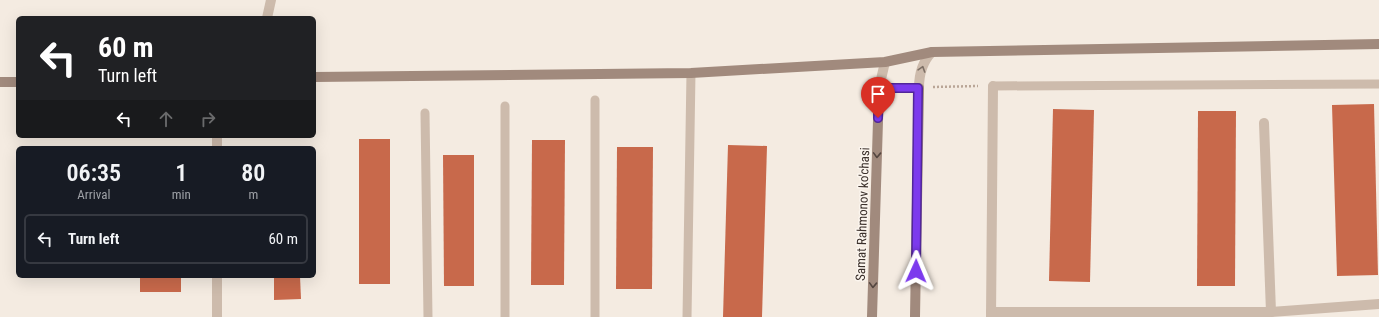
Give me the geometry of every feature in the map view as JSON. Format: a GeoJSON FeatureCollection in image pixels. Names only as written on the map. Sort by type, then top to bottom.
{"type":"FeatureCollection","features":[{"type":"Feature","properties":{"kind":"main road"},"geometry":{"type":"LineString","coordinates":[[316,77],[692,73],[885,62],[932,52],[1379,44]]}},
{"type":"Feature","properties":{"kind":"main road"},"geometry":{"type":"LineString","coordinates":[[0,82],[16,82]]}},
{"type":"Feature","properties":{"kind":"main road","name":"Samat Rahmonov ko'chasi"},"geometry":{"type":"LineString","coordinates":[[872,317],[879,88]]}},
{"type":"Feature","properties":{"kind":"main road"},"geometry":{"type":"LineString","coordinates":[[915,317],[918,88]]}},
{"type":"Feature","properties":{"kind":"street"},"geometry":{"type":"LineString","coordinates":[[267,16],[271,0]]}},
{"type":"Feature","properties":{"kind":"street"},"geometry":{"type":"LineString","coordinates":[[885,62],[879,88],[918,88],[924,62],[932,52]]}},
{"type":"Feature","properties":{"kind":"street"},"geometry":{"type":"LineString","coordinates":[[993,86],[991,314],[1271,312],[1379,304]]}},
{"type":"Feature","properties":{"kind":"street"},"geometry":{"type":"LineString","coordinates":[[1264,123],[1271,312]]}},
{"type":"Feature","properties":{"kind":"street"},"geometry":{"type":"LineString","coordinates":[[217,278],[217,317]]}},
{"type":"Feature","properties":{"kind":"lane"},"geometry":{"type":"LineString","coordinates":[[687,317],[692,73]]}},
{"type":"Feature","properties":{"kind":"lane"},"geometry":{"type":"LineString","coordinates":[[993,86],[1379,84]]}},
{"type":"Feature","properties":{"kind":"lane"},"geometry":{"type":"LineString","coordinates":[[595,100],[595,317]]}},
{"type":"Feature","properties":{"kind":"lane"},"geometry":{"type":"LineString","coordinates":[[505,106],[505,317]]}},
{"type":"Feature","properties":{"kind":"lane"},"geometry":{"type":"LineString","coordinates":[[425,113],[428,317]]}},
{"type":"Feature","properties":{"kind":"path"},"geometry":{"type":"LineString","coordinates":[[918,88],[993,86]]}},
{"type":"Feature","properties":{"kind":"building"},"geometry":{"type":"Polygon","coordinates":[[[1374,104],[1378,275],[1337,276],[1332,105],[1374,104]]]}},
{"type":"Feature","properties":{"kind":"building"},"geometry":{"type":"Polygon","coordinates":[[[1053,109],[1094,110],[1090,282],[1049,281],[1053,109]]]}},
{"type":"Feature","properties":{"kind":"building"},"geometry":{"type":"Polygon","coordinates":[[[1198,111],[1236,111],[1235,286],[1197,286],[1198,111]]]}},
{"type":"Feature","properties":{"kind":"building"},"geometry":{"type":"Polygon","coordinates":[[[359,139],[390,139],[390,284],[359,284],[359,139]]]}},
{"type":"Feature","properties":{"kind":"building"},"geometry":{"type":"Polygon","coordinates":[[[532,140],[565,140],[564,285],[531,285],[532,140]]]}},
{"type":"Feature","properties":{"kind":"building"},"geometry":{"type":"Polygon","coordinates":[[[728,145],[767,146],[762,317],[723,317],[728,145]]]}},
{"type":"Feature","properties":{"kind":"building"},"geometry":{"type":"Polygon","coordinates":[[[617,147],[653,147],[652,289],[616,289],[617,147]]]}},
{"type":"Feature","properties":{"kind":"building"},"geometry":{"type":"Polygon","coordinates":[[[443,155],[474,155],[474,286],[444,286],[443,155]]]}},
{"type":"Feature","properties":{"kind":"building"},"geometry":{"type":"Polygon","coordinates":[[[140,278],[181,278],[181,292],[140,292],[140,278]]]}},
{"type":"Feature","properties":{"kind":"building"},"geometry":{"type":"Polygon","coordinates":[[[274,278],[300,278],[301,299],[274,300],[274,278]]]}},
{"type":"Feature","properties":{"kind":"route"},"geometry":{"type":"LineString","coordinates":[[878,118],[879,88],[918,88],[916,271]]}}]}
